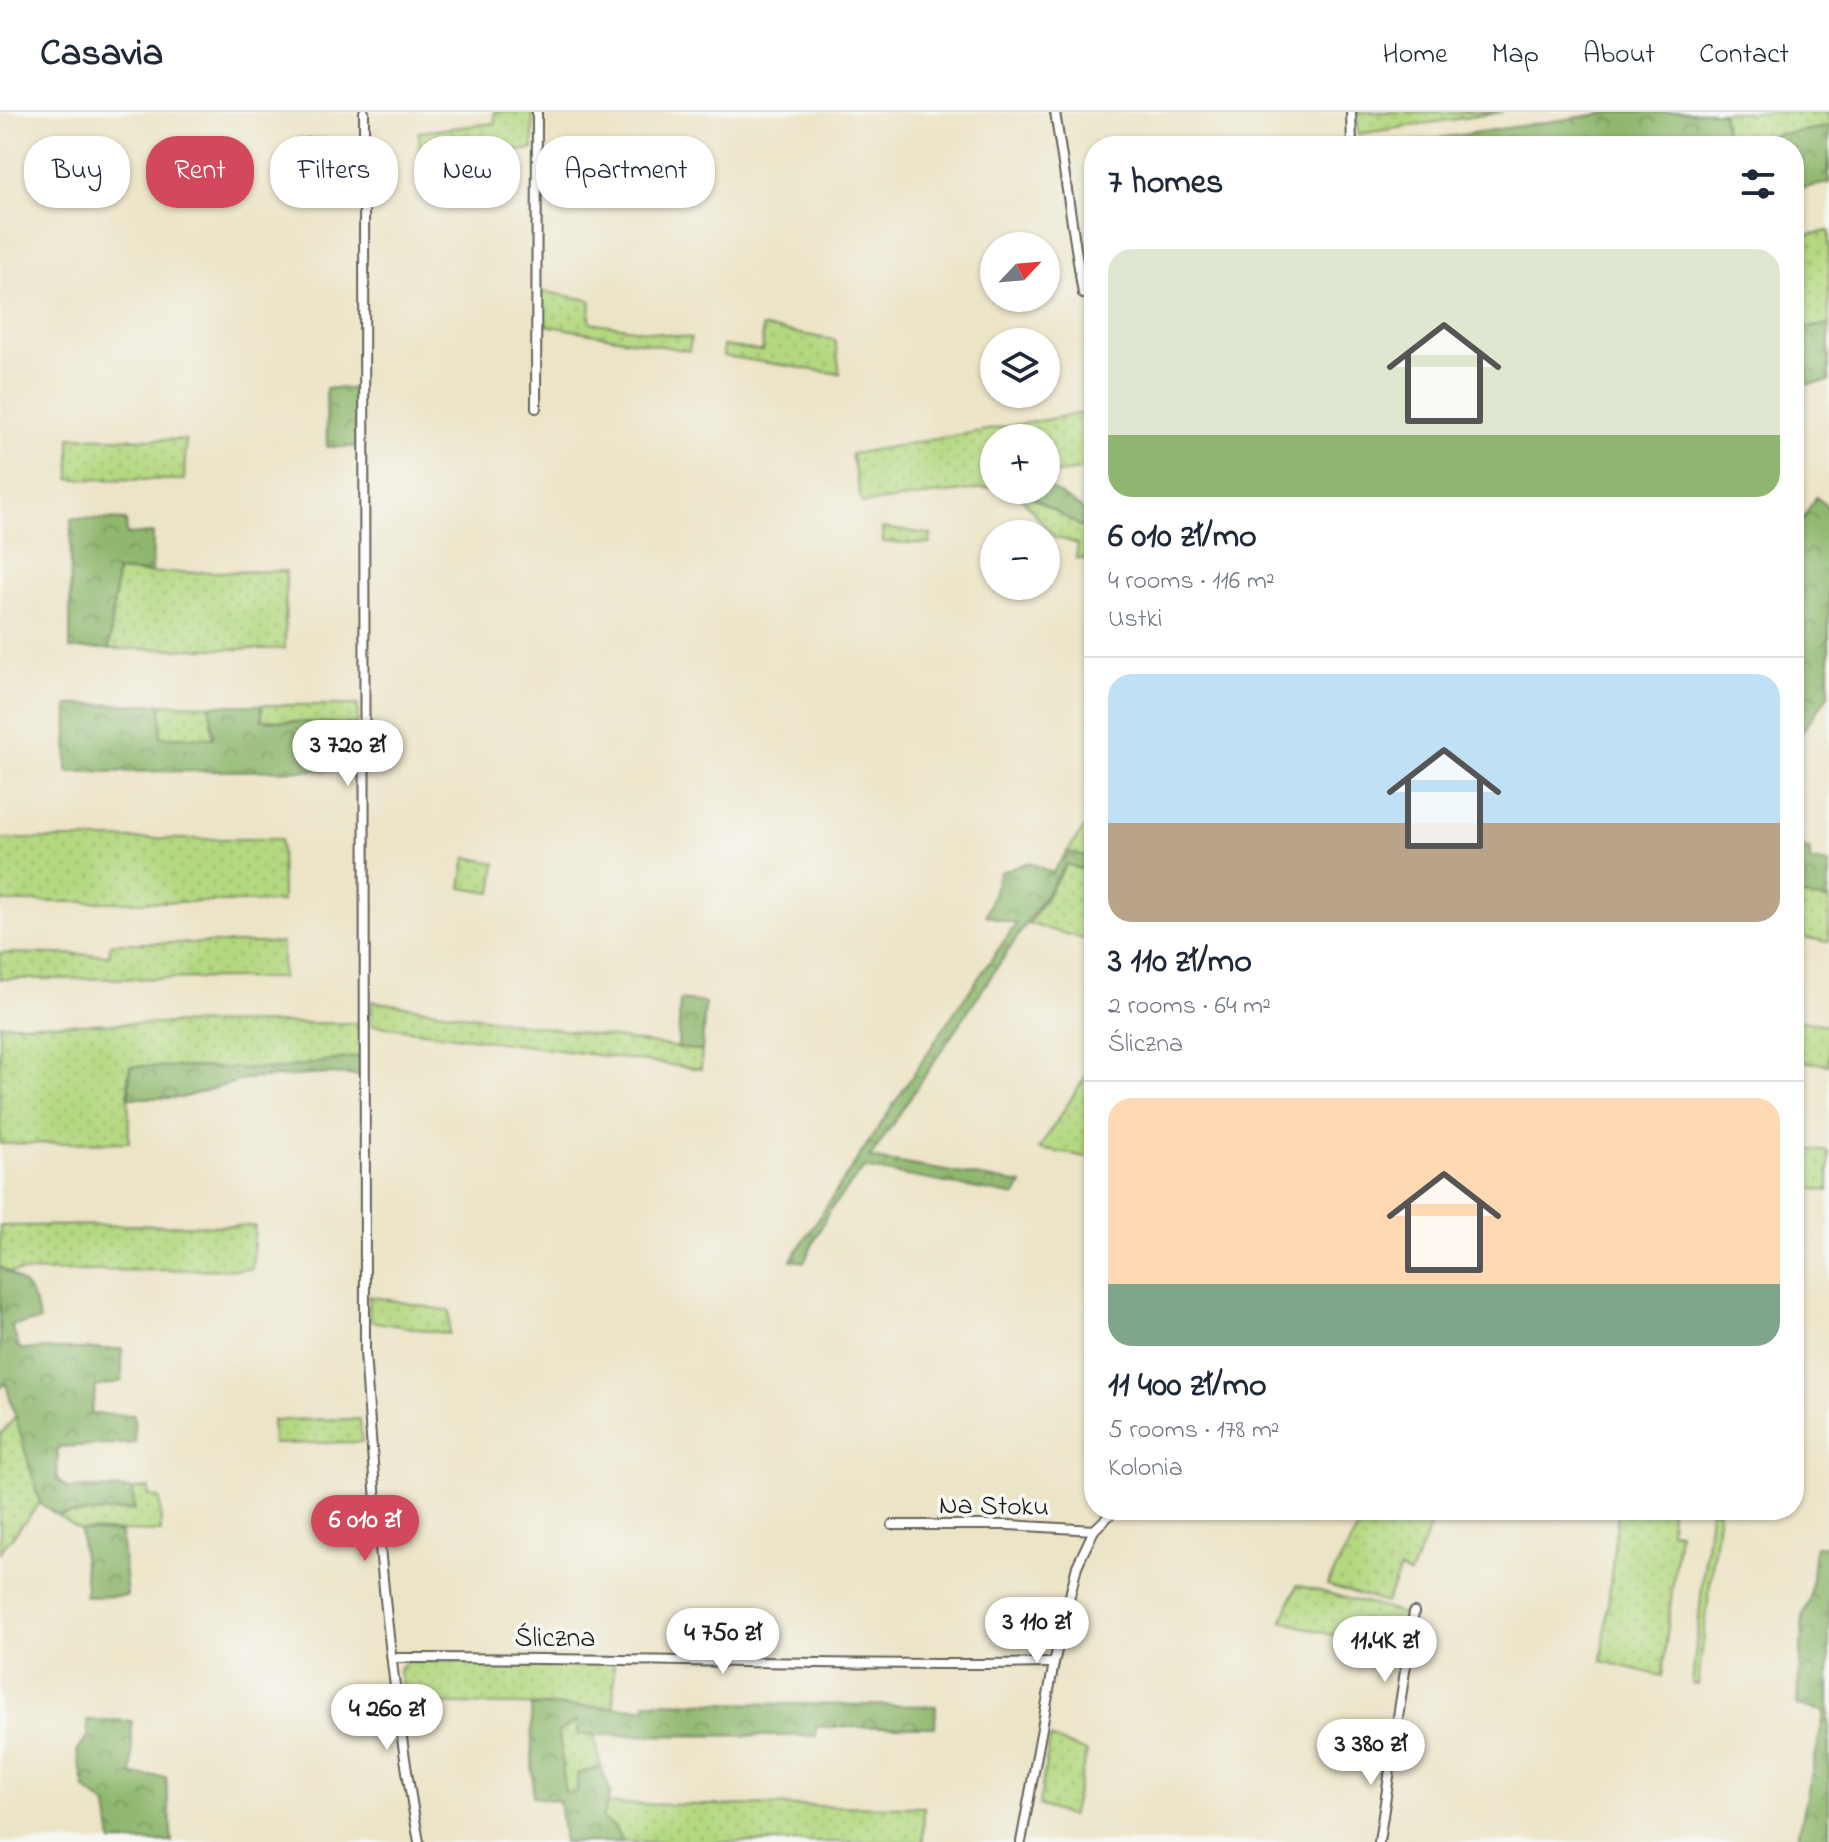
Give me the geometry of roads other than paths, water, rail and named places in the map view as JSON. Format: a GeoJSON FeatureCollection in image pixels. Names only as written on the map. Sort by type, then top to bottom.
{"type":"FeatureCollection","features":[{"type":"Feature","properties":{"kind":"street"},"geometry":{"type":"LineString","coordinates":[[364,112],[365,1352],[371,1464],[387,1625],[398,1721],[419,1842]]}},
{"type":"Feature","properties":{"kind":"street"},"geometry":{"type":"LineString","coordinates":[[536,408],[537,112]]}},
{"type":"Feature","properties":{"kind":"street"},"geometry":{"type":"LineString","coordinates":[[1055,112],[1083,294]]}},
{"type":"Feature","properties":{"kind":"street"},"geometry":{"type":"LineString","coordinates":[[1351,112],[1352,136]]}},
{"type":"Feature","properties":{"kind":"street"},"geometry":{"type":"LineString","coordinates":[[1021,1842],[1054,1663],[1077,1566],[1094,1530],[1105,1520]]}},
{"type":"Feature","properties":{"kind":"street","name":"Na Stoku"},"geometry":{"type":"LineString","coordinates":[[892,1525],[1008,1525],[1094,1530]]}},
{"type":"Feature","properties":{"kind":"street"},"geometry":{"type":"LineString","coordinates":[[1379,1842],[1414,1612]]}},
{"type":"Feature","properties":{"kind":"street","name":"Śliczna"},"geometry":{"type":"LineString","coordinates":[[392,1658],[581,1657],[1054,1663]]}}]}
